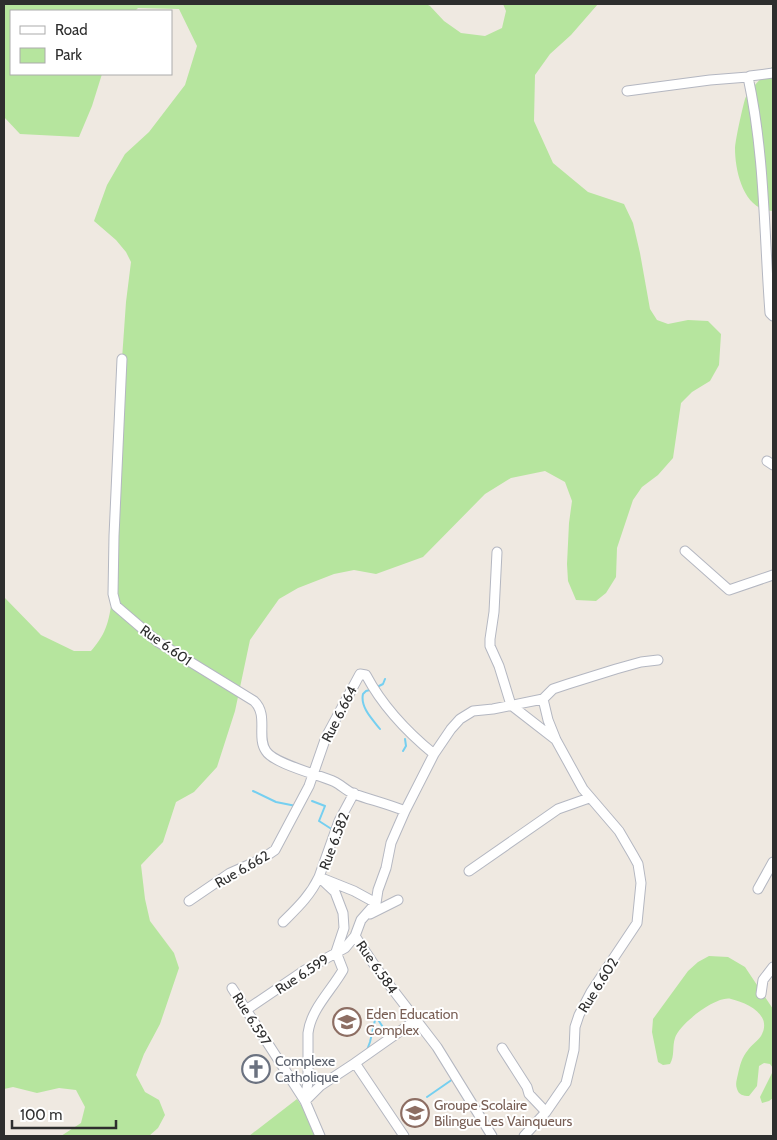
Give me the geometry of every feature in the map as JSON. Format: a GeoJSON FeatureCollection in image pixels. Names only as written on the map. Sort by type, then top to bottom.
{"type":"FeatureCollection","features":[{"type":"Feature","properties":{"kind":"street"},"geometry":{"type":"LineString","coordinates":[[627,91],[773,73]]}},
{"type":"Feature","properties":{"kind":"street"},"geometry":{"type":"LineString","coordinates":[[748,77],[754,106],[763,187],[770,313],[773,316]]}},
{"type":"Feature","properties":{"kind":"street","name":"Rue 6.601"},"geometry":{"type":"LineString","coordinates":[[122,359],[114,536],[113,594],[116,606],[123,614],[158,642],[259,705],[263,747],[269,755],[312,775],[334,782],[354,794],[405,811]]}},
{"type":"Feature","properties":{"kind":"street"},"geometry":{"type":"LineString","coordinates":[[685,551],[729,590],[773,575]]}},
{"type":"Feature","properties":{"kind":"street"},"geometry":{"type":"LineString","coordinates":[[498,552],[490,646],[499,666],[511,705],[556,740]]}},
{"type":"Feature","properties":{"kind":"street"},"geometry":{"type":"LineString","coordinates":[[556,740],[548,720],[543,699],[548,693],[560,687],[616,669],[641,662],[658,660]]}},
{"type":"Feature","properties":{"kind":"street","name":"Rue 6.664"},"geometry":{"type":"LineString","coordinates":[[312,775],[326,737],[360,674],[366,675],[381,700],[400,723],[434,754]]}},
{"type":"Feature","properties":{"kind":"street","name":"Rue 6.584"},"geometry":{"type":"LineString","coordinates":[[492,1136],[449,1066],[377,969],[355,936],[361,920],[376,903],[391,843],[405,811],[434,754],[451,729],[473,711],[543,699]]}},
{"type":"Feature","properties":{"kind":"street","name":"Rue 6.602"},"geometry":{"type":"LineString","coordinates":[[524,1136],[546,1112],[566,1083],[574,1050],[575,1026],[579,1015],[591,992],[637,923],[641,883],[638,864],[619,831],[589,798],[556,740]]}},
{"type":"Feature","properties":{"kind":"street","name":"Rue 6.662"},"geometry":{"type":"LineString","coordinates":[[189,901],[230,873],[262,859],[275,850],[309,786],[312,775]]}},
{"type":"Feature","properties":{"kind":"street","name":"Rue 6.582"},"geometry":{"type":"LineString","coordinates":[[320,1136],[305,1101],[308,1082],[308,1026],[324,996],[343,970],[336,952],[344,928],[343,913],[336,892],[319,877],[339,822],[354,794]]}},
{"type":"Feature","properties":{"kind":"street"},"geometry":{"type":"LineString","coordinates":[[469,870],[558,809],[589,798]]}},
{"type":"Feature","properties":{"kind":"street"},"geometry":{"type":"LineString","coordinates":[[758,888],[773,862]]}},
{"type":"Feature","properties":{"kind":"street"},"geometry":{"type":"LineString","coordinates":[[283,922],[306,899],[319,877],[354,891],[376,903]]}},
{"type":"Feature","properties":{"kind":"street"},"geometry":{"type":"LineString","coordinates":[[361,920],[376,910],[398,900]]}},
{"type":"Feature","properties":{"kind":"street","name":"Rue 6.599"},"geometry":{"type":"LineString","coordinates":[[246,1010],[345,948],[355,936]]}},
{"type":"Feature","properties":{"kind":"street"},"geometry":{"type":"LineString","coordinates":[[761,994],[763,980],[773,967]]}},
{"type":"Feature","properties":{"kind":"street","name":"Rue 6.597"},"geometry":{"type":"LineString","coordinates":[[232,988],[305,1101]]}},
{"type":"Feature","properties":{"kind":"street"},"geometry":{"type":"LineString","coordinates":[[305,1101],[320,1086],[416,1020]]}},
{"type":"Feature","properties":{"kind":"street"},"geometry":{"type":"LineString","coordinates":[[502,1048],[529,1094],[546,1112]]}},
{"type":"Feature","properties":{"kind":"street"},"geometry":{"type":"LineString","coordinates":[[355,1063],[404,1136]]}},
{"type":"Feature","properties":{"kind":"green space"},"geometry":{"type":"Polygon","coordinates":[[[4,4],[426,4],[444,21],[461,33],[485,36],[502,28],[506,11],[503,4],[598,4],[571,35],[550,54],[535,75],[534,121],[553,163],[588,192],[624,204],[633,223],[650,309],[657,320],[668,324],[688,320],[708,321],[721,334],[719,365],[710,381],[692,392],[681,403],[673,458],[658,475],[642,487],[633,500],[617,548],[616,577],[606,593],[596,601],[576,600],[568,581],[569,523],[572,501],[565,482],[545,471],[511,478],[485,494],[423,557],[376,574],[354,570],[334,574],[298,588],[279,599],[250,640],[235,711],[217,767],[194,792],[176,802],[163,842],[141,865],[150,921],[174,953],[179,968],[160,1024],[144,1054],[136,1075],[145,1092],[159,1100],[165,1115],[158,1128],[149,1136],[61,1136],[81,1123],[85,1107],[76,1090],[59,1088],[37,1093],[13,1087],[4,1089],[4,597],[41,635],[74,651],[91,651],[101,638],[107,625],[113,594],[122,359],[131,262],[126,252],[116,240],[94,221],[107,185],[125,154],[149,132],[185,85],[197,46],[179,9],[10,10],[10,75],[102,75],[92,106],[79,137],[20,134],[4,117],[4,4]]]}},
{"type":"Feature","properties":{"kind":"green space"},"geometry":{"type":"Polygon","coordinates":[[[773,63],[773,211],[755,205],[748,197],[739,178],[735,148],[745,99],[753,87],[772,67],[773,63]]]}},
{"type":"Feature","properties":{"kind":"green space"},"geometry":{"type":"Polygon","coordinates":[[[709,956],[728,957],[745,967],[773,1009],[773,1068],[770,1064],[764,1063],[759,1066],[757,1086],[749,1096],[739,1093],[736,1083],[743,1058],[749,1048],[761,1036],[764,1022],[757,1011],[738,1001],[725,999],[717,1001],[691,1018],[683,1025],[675,1038],[670,1064],[663,1065],[658,1062],[652,1032],[653,1019],[688,971],[698,962],[709,956]]]}},
{"type":"Feature","properties":{"kind":"green space"},"geometry":{"type":"Polygon","coordinates":[[[773,1071],[773,1098],[762,1103],[760,1097],[773,1071]]]}},
{"type":"Feature","properties":{"kind":"green space"},"geometry":{"type":"Polygon","coordinates":[[[297,1099],[321,1136],[249,1136],[297,1099]]]}},
{"type":"Feature","properties":{"kind":"waterway"},"geometry":{"type":"LineString","coordinates":[[377,687],[383,684],[385,679]]}},
{"type":"Feature","properties":{"kind":"waterway"},"geometry":{"type":"LineString","coordinates":[[370,690],[363,694],[363,704],[367,713],[380,729]]}},
{"type":"Feature","properties":{"kind":"waterway"},"geometry":{"type":"LineString","coordinates":[[403,751],[406,746],[405,739]]}},
{"type":"Feature","properties":{"kind":"waterway"},"geometry":{"type":"LineString","coordinates":[[253,791],[276,802],[296,806]]}},
{"type":"Feature","properties":{"kind":"waterway"},"geometry":{"type":"LineString","coordinates":[[312,801],[325,806],[319,821],[333,830]]}},
{"type":"Feature","properties":{"kind":"waterway"},"geometry":{"type":"LineString","coordinates":[[377,1018],[388,1035]]}},
{"type":"Feature","properties":{"kind":"waterway"},"geometry":{"type":"LineString","coordinates":[[367,1050],[375,1020]]}},
{"type":"Feature","properties":{"kind":"waterway"},"geometry":{"type":"LineString","coordinates":[[427,1097],[453,1079]]}},
{"type":"Feature","properties":{"kind":"place","name":"Eden Education Complex"},"geometry":{"type":"Point","coordinates":[347,1022]}},
{"type":"Feature","properties":{"kind":"place","name":"Complexe Catholique"},"geometry":{"type":"Point","coordinates":[256,1069]}},
{"type":"Feature","properties":{"kind":"place","name":"Groupe Scolaire Bilingue Les Vainqueurs"},"geometry":{"type":"Point","coordinates":[415,1113]}}]}
